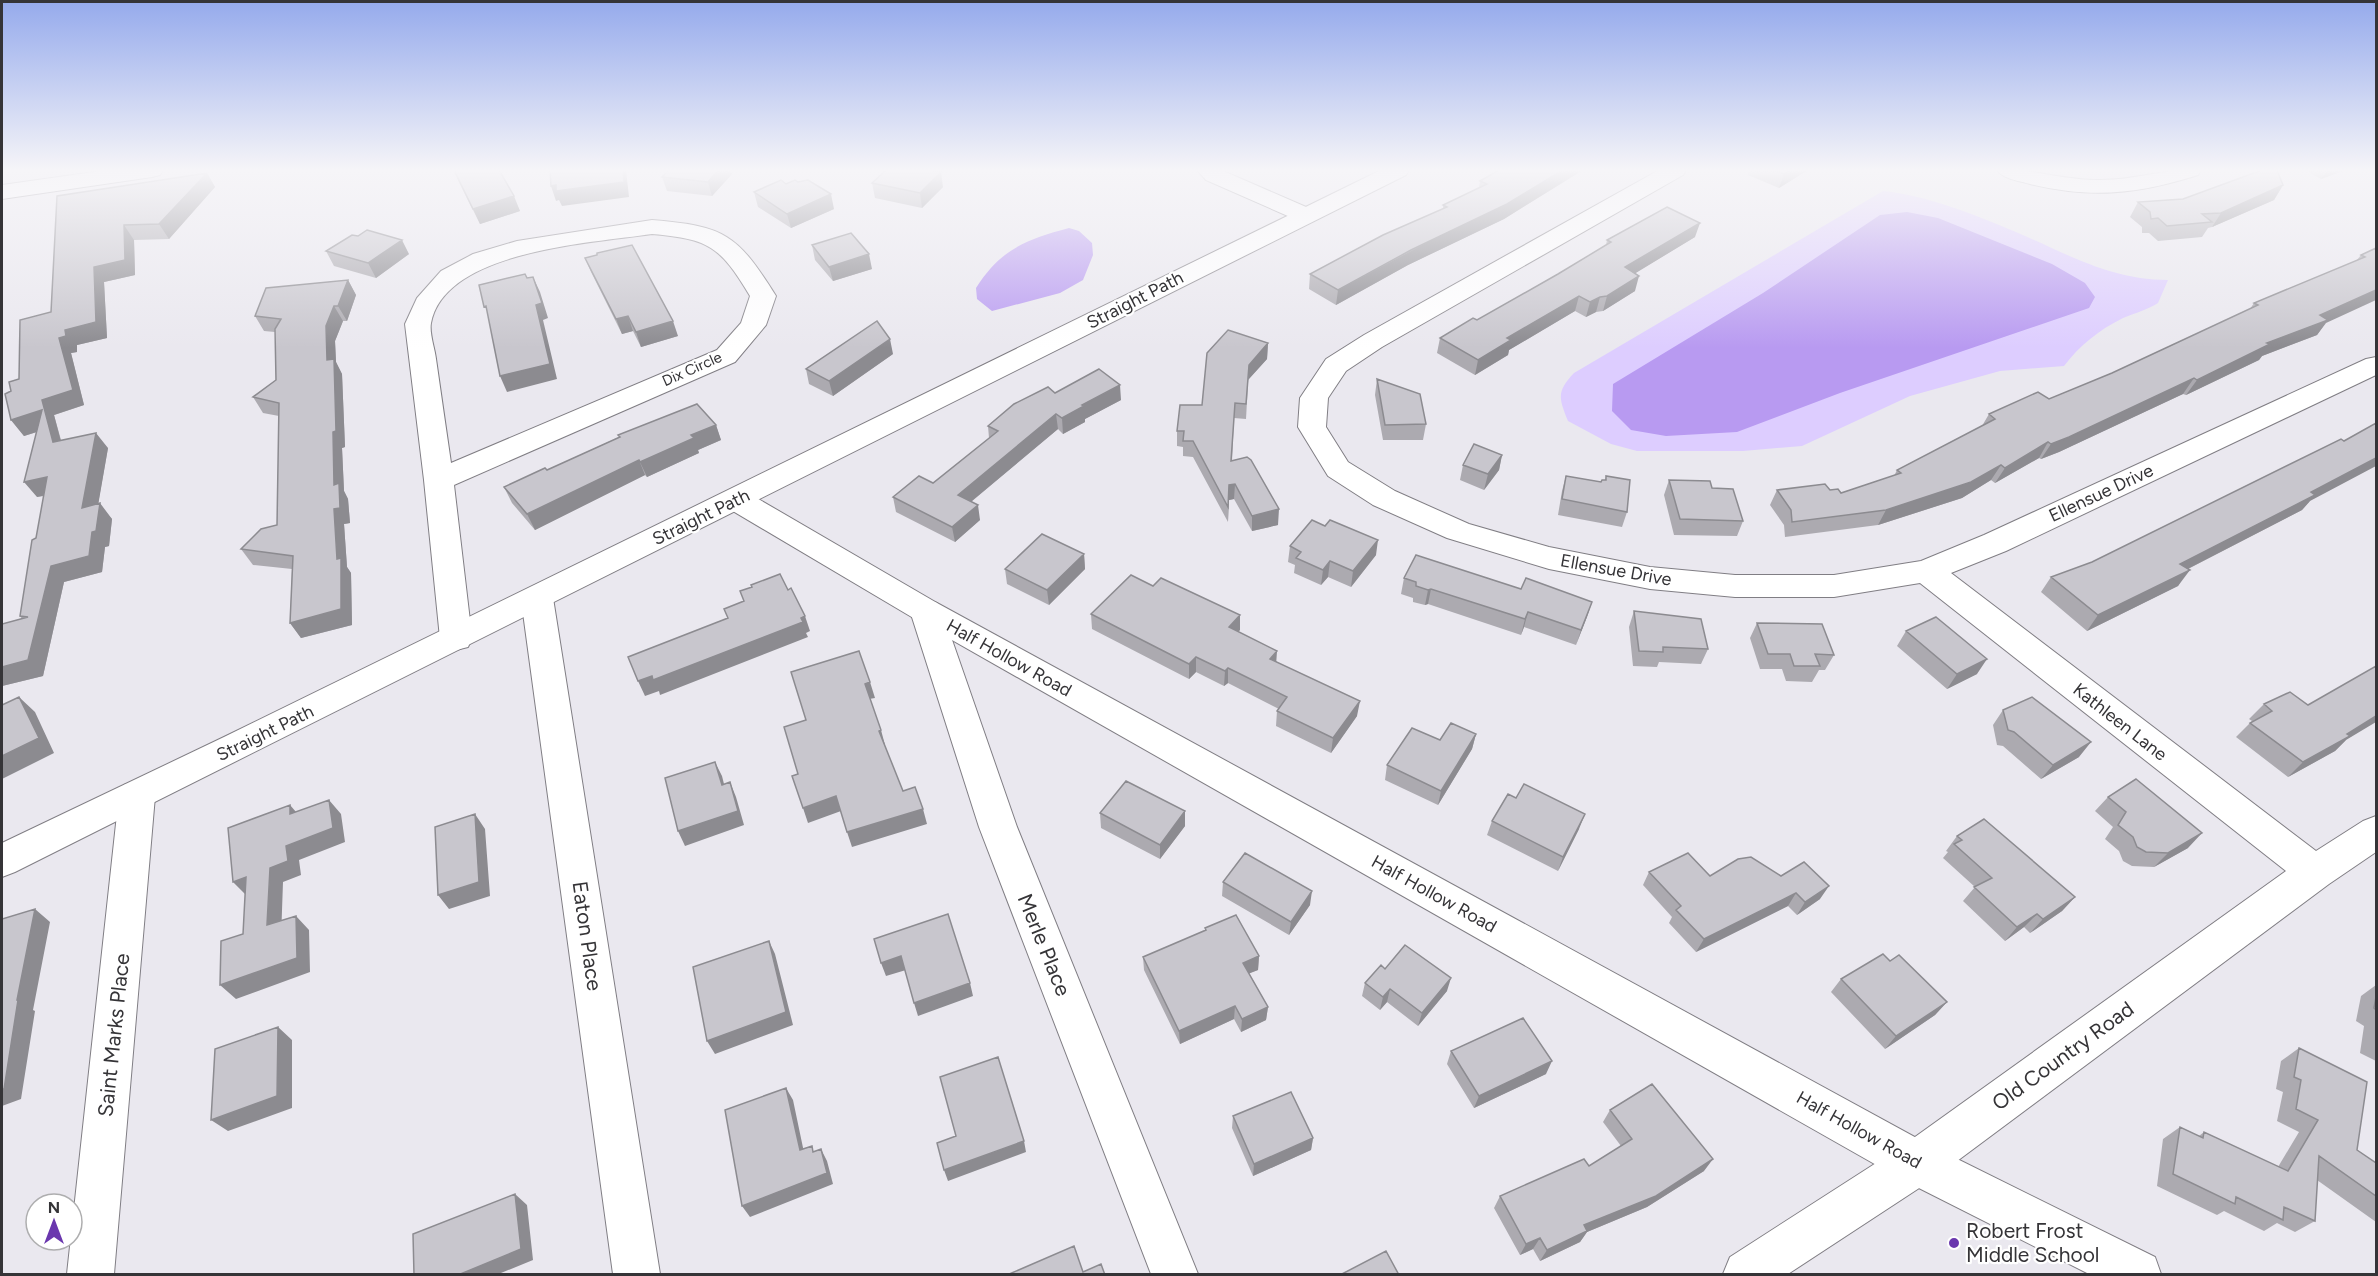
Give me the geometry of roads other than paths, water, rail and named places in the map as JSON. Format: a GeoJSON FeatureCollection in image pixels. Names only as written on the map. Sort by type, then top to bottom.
{"type":"FeatureCollection","features":[{"type":"Feature","properties":{"kind":"street","name":"Dix Circle"},"geometry":{"type":"LineString","coordinates":[[456,638],[439,480],[418,324],[430,298],[450,276],[482,260],[517,248],[636,230]]}},
{"type":"Feature","properties":{"kind":"street","name":"Dix Circle"},"geometry":{"type":"LineString","coordinates":[[439,480],[726,356],[753,325],[764,296],[746,269],[718,240],[675,230]]}},
{"type":"Feature","properties":{"kind":"street","name":"Straight Path"},"geometry":{"type":"LineString","coordinates":[[2,861],[737,500],[1276,230]]}},
{"type":"Feature","properties":{"kind":"street","name":"Ellensue Drive"},"geometry":{"type":"LineString","coordinates":[[1569,230],[1372,341],[1336,365],[1314,398],[1312,428],[1338,469],[1384,498],[1458,531],[1549,558],[1650,578],[1735,586],[1834,586],[1926,571],[1995,543],[2376,365]]}},
{"type":"Feature","properties":{"kind":"street","name":"Half Hollow Road"},"geometry":{"type":"LineString","coordinates":[[737,500],[926,611],[1917,1163],[2138,1275]]}},
{"type":"Feature","properties":{"kind":"street","name":"Kathleen Lane"},"geometry":{"type":"LineString","coordinates":[[1926,571],[2315,872]]}},
{"type":"Feature","properties":{"kind":"street","name":"Eaton Place"},"geometry":{"type":"LineString","coordinates":[[537,598],[637,1275]]}},
{"type":"Feature","properties":{"kind":"street","name":"Merle Place"},"geometry":{"type":"LineString","coordinates":[[926,611],[998,827],[1175,1275]]}},
{"type":"Feature","properties":{"kind":"street","name":"Saint Marks Place"},"geometry":{"type":"LineString","coordinates":[[90,1275],[137,796]]}},
{"type":"Feature","properties":{"kind":"street","name":"Old Country Road"},"geometry":{"type":"LineString","coordinates":[[1746,1275],[1917,1163],[2315,872],[2376,832]]}},
{"type":"Feature","properties":{"kind":"place","name":"Robert Frost Middle School"},"geometry":{"type":"Point","coordinates":[1954,1243]}}]}
